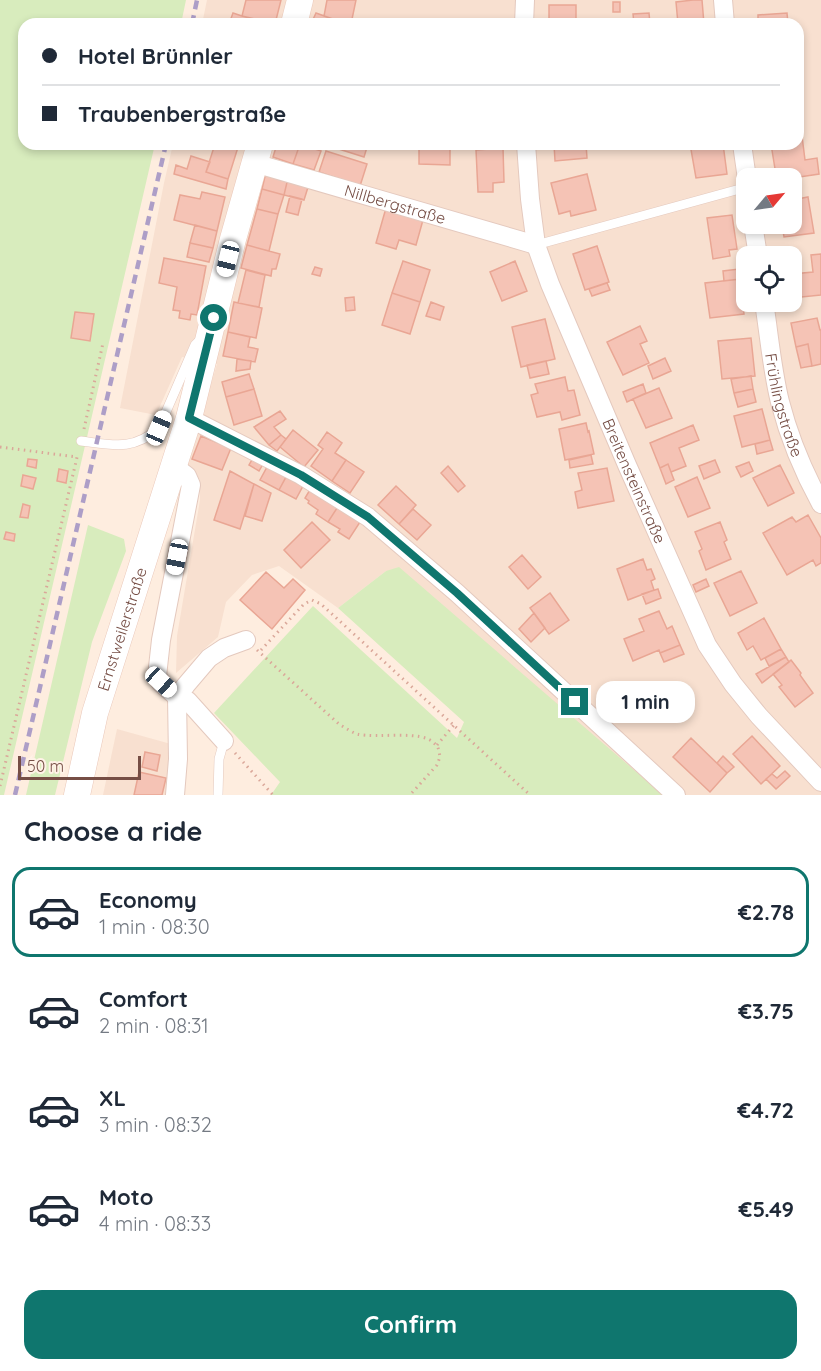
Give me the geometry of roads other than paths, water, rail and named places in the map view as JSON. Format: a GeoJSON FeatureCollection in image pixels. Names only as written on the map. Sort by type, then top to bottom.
{"type":"FeatureCollection","features":[{"type":"Feature","properties":{"kind":"main road"},"geometry":{"type":"LineString","coordinates":[[296,18],[300,0]]}},
{"type":"Feature","properties":{"kind":"main road","name":"Ernstweilerstraße"},"geometry":{"type":"LineString","coordinates":[[77,795],[95,713],[189,418],[233,239],[257,153]]}},
{"type":"Feature","properties":{"kind":"street"},"geometry":{"type":"LineString","coordinates":[[524,18],[525,0]]}},
{"type":"Feature","properties":{"kind":"street"},"geometry":{"type":"LineString","coordinates":[[723,0],[724,18]]}},
{"type":"Feature","properties":{"kind":"street","name":"Breitensteinstraße"},"geometry":{"type":"LineString","coordinates":[[526,150],[536,245],[550,284],[707,645],[733,684],[821,782]]}},
{"type":"Feature","properties":{"kind":"street"},"geometry":{"type":"LineString","coordinates":[[743,150],[746,168]]}},
{"type":"Feature","properties":{"kind":"street","name":"Nillbergstraße"},"geometry":{"type":"LineString","coordinates":[[257,153],[536,245]]}},
{"type":"Feature","properties":{"kind":"street","name":"Frühlingstraße"},"geometry":{"type":"LineString","coordinates":[[766,312],[779,400],[791,439],[808,481],[821,504]]}},
{"type":"Feature","properties":{"kind":"street"},"geometry":{"type":"LineString","coordinates":[[189,418],[301,475],[368,517],[457,593],[676,795]]}},
{"type":"Feature","properties":{"kind":"street"},"geometry":{"type":"LineString","coordinates":[[174,466],[187,476],[191,485],[161,640],[157,676],[177,697],[188,701],[224,741]]}},
{"type":"Feature","properties":{"kind":"street"},"geometry":{"type":"LineString","coordinates":[[175,795],[178,759],[177,697],[209,658],[224,648],[246,640]]}},
{"type":"Feature","properties":{"kind":"lane"},"geometry":{"type":"LineString","coordinates":[[536,245],[736,191]]}},
{"type":"Feature","properties":{"kind":"lane"},"geometry":{"type":"LineString","coordinates":[[81,441],[116,446],[131,444],[152,434],[159,428],[195,345],[201,339],[208,340]]}},
{"type":"Feature","properties":{"kind":"lane"},"geometry":{"type":"LineString","coordinates":[[218,795],[219,759],[224,741]]}},
{"type":"Feature","properties":{"kind":"railway"},"geometry":{"type":"LineString","coordinates":[[193,18],[197,0]]}},
{"type":"Feature","properties":{"kind":"railway"},"geometry":{"type":"LineString","coordinates":[[15,795],[165,150]]}}]}
